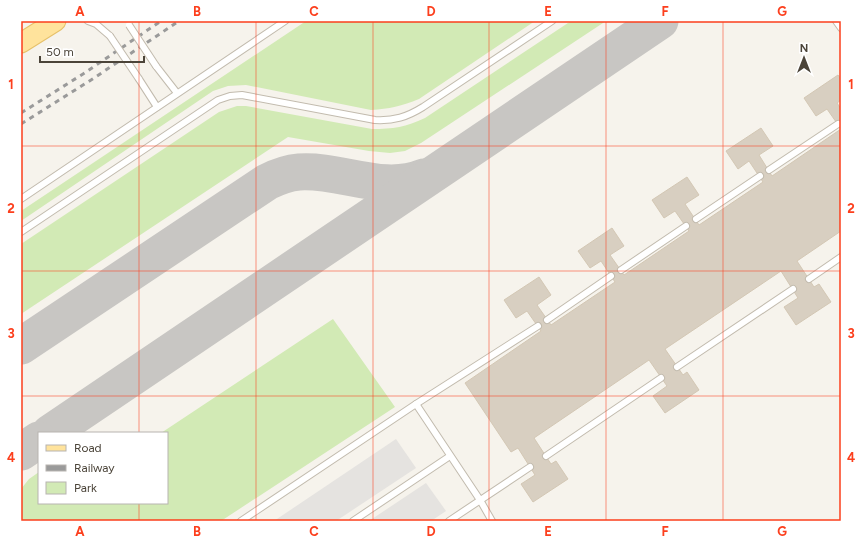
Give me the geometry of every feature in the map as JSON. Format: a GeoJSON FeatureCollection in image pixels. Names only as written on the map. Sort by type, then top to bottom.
{"type":"FeatureCollection","features":[{"type":"Feature","properties":{"kind":"main road"},"geometry":{"type":"LineString","coordinates":[[21,43],[51,24]]}},
{"type":"Feature","properties":{"kind":"lane"},"geometry":{"type":"LineString","coordinates":[[88,21],[96,24],[110,36],[157,107]]}},
{"type":"Feature","properties":{"kind":"lane"},"geometry":{"type":"LineString","coordinates":[[21,199],[285,21]]}},
{"type":"Feature","properties":{"kind":"lane"},"geometry":{"type":"LineString","coordinates":[[21,232],[218,100],[230,96],[242,95],[375,120],[400,119],[423,107],[552,21]]}},
{"type":"Feature","properties":{"kind":"lane"},"geometry":{"type":"LineString","coordinates":[[836,21],[841,28]]}},
{"type":"Feature","properties":{"kind":"lane"},"geometry":{"type":"LineString","coordinates":[[128,23],[156,66],[177,93]]}},
{"type":"Feature","properties":{"kind":"lane"},"geometry":{"type":"LineString","coordinates":[[769,170],[838,124]]}},
{"type":"Feature","properties":{"kind":"lane"},"geometry":{"type":"LineString","coordinates":[[696,219],[760,176]]}},
{"type":"Feature","properties":{"kind":"lane"},"geometry":{"type":"LineString","coordinates":[[621,270],[686,226]]}},
{"type":"Feature","properties":{"kind":"lane"},"geometry":{"type":"LineString","coordinates":[[809,279],[841,257]]}},
{"type":"Feature","properties":{"kind":"lane"},"geometry":{"type":"LineString","coordinates":[[547,320],[611,276]]}},
{"type":"Feature","properties":{"kind":"lane"},"geometry":{"type":"LineString","coordinates":[[677,367],[793,289]]}},
{"type":"Feature","properties":{"kind":"lane"},"geometry":{"type":"LineString","coordinates":[[241,521],[416,404],[538,326]]}},
{"type":"Feature","properties":{"kind":"lane"},"geometry":{"type":"LineString","coordinates":[[546,456],[661,378]]}},
{"type":"Feature","properties":{"kind":"lane"},"geometry":{"type":"LineString","coordinates":[[416,404],[480,500],[492,521]]}},
{"type":"Feature","properties":{"kind":"lane"},"geometry":{"type":"LineString","coordinates":[[354,521],[450,456]]}},
{"type":"Feature","properties":{"kind":"lane"},"geometry":{"type":"LineString","coordinates":[[449,521],[530,467]]}},
{"type":"Feature","properties":{"kind":"green space"},"geometry":{"type":"Polygon","coordinates":[[[306,21],[535,21],[419,99],[395,107],[371,110],[246,85],[228,86],[213,91],[21,221],[21,211],[306,21]]]}},
{"type":"Feature","properties":{"kind":"green space"},"geometry":{"type":"Polygon","coordinates":[[[571,21],[606,21],[421,143],[405,151],[390,153],[369,151],[288,137],[21,314],[21,244],[219,112],[237,106],[246,106],[372,129],[386,129],[412,124],[425,118],[571,21]]]}},
{"type":"Feature","properties":{"kind":"green space"},"geometry":{"type":"Polygon","coordinates":[[[333,319],[395,407],[221,521],[21,521],[21,489],[29,479],[38,473],[38,504],[168,504],[168,432],[163,432],[333,319]]]}},
{"type":"Feature","properties":{"kind":"shaded area"},"geometry":{"type":"Polygon","coordinates":[[[396,439],[416,468],[336,521],[274,521],[396,439]]]}},
{"type":"Feature","properties":{"kind":"shaded area"},"geometry":{"type":"Polygon","coordinates":[[[426,483],[446,511],[431,521],[369,521],[426,483]]]}},
{"type":"Feature","properties":{"kind":"building"},"geometry":{"type":"Polygon","coordinates":[[[838,75],[841,79],[841,100],[837,103],[841,109],[841,129],[827,109],[816,116],[804,98],[838,75]]]}},
{"type":"Feature","properties":{"kind":"building"},"geometry":{"type":"Polygon","coordinates":[[[761,128],[773,146],[759,155],[772,176],[841,129],[841,231],[797,261],[814,287],[819,284],[831,302],[796,325],[784,307],[798,298],[781,271],[665,349],[683,375],[687,372],[699,390],[665,413],[653,396],[667,386],[649,360],[534,438],[551,464],[556,461],[568,479],[533,502],[521,484],[535,475],[518,448],[511,452],[465,383],[541,331],[527,311],[516,318],[504,300],[539,277],[551,295],[537,305],[551,325],[615,282],[601,261],[590,268],[578,251],[612,228],[624,246],[610,255],[624,275],[689,231],[675,211],[664,218],[652,200],[687,177],[699,195],[685,204],[699,225],[763,182],[749,161],[738,169],[726,151],[761,128]]]}},
{"type":"Feature","properties":{"kind":"taxiway"},"geometry":{"type":"LineString","coordinates":[[51,432],[660,21]]}},
{"type":"Feature","properties":{"kind":"taxiway"},"geometry":{"type":"LineString","coordinates":[[21,346],[275,178],[286,174],[299,172],[315,172],[362,180],[393,183],[408,182],[424,177]]}},
{"type":"Feature","properties":{"kind":"taxiway"},"geometry":{"type":"LineString","coordinates":[[21,452],[38,441]]}},
{"type":"Feature","properties":{"kind":"railway"},"geometry":{"type":"LineString","coordinates":[[21,113],[83,74],[161,21]]}},
{"type":"Feature","properties":{"kind":"railway"},"geometry":{"type":"LineString","coordinates":[[21,124],[91,80],[179,21]]}}]}
